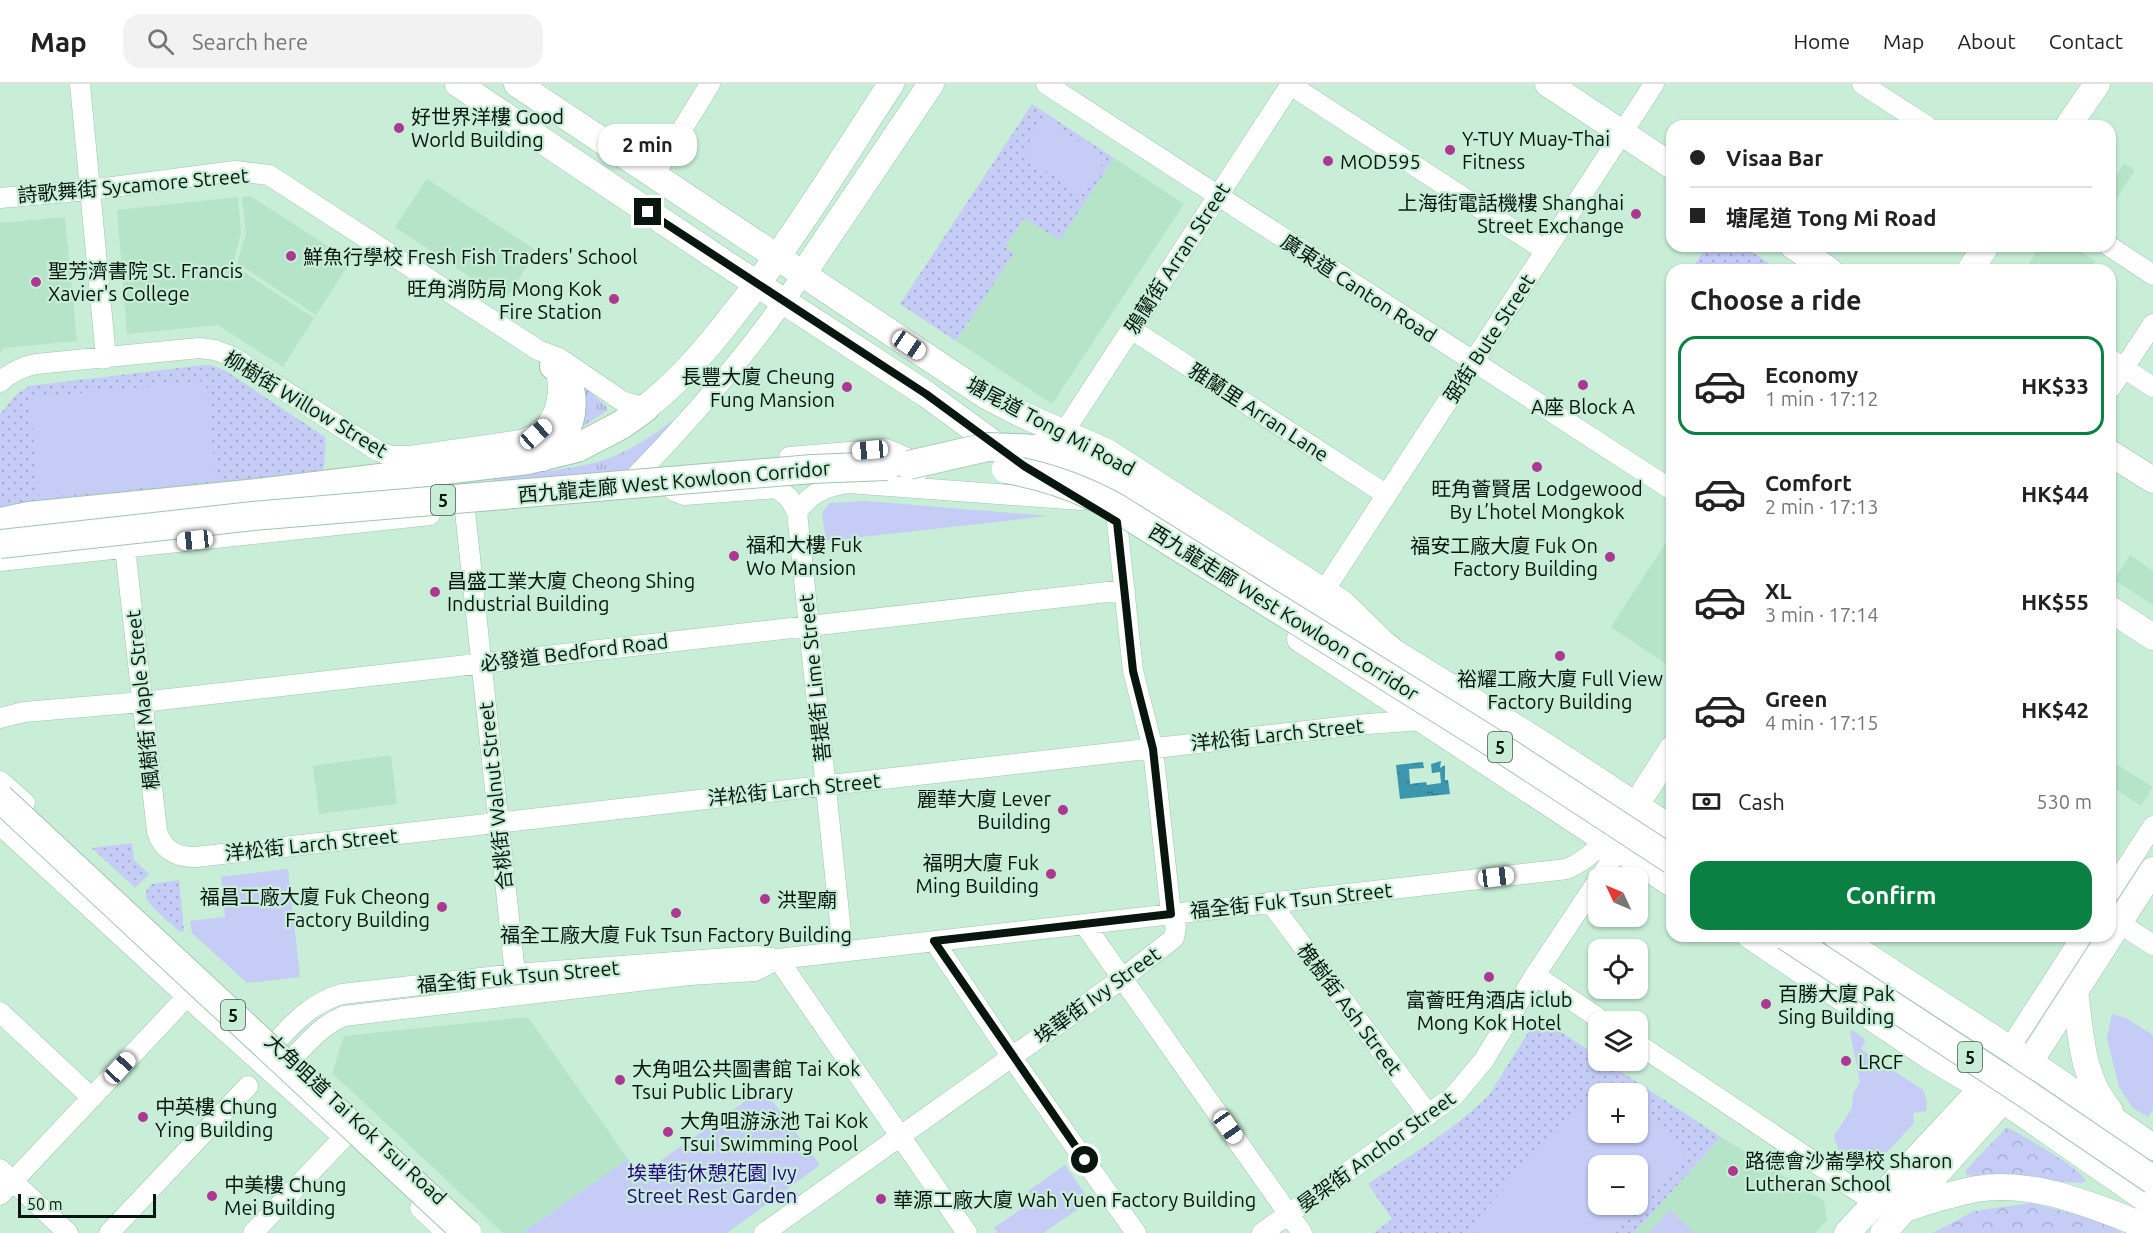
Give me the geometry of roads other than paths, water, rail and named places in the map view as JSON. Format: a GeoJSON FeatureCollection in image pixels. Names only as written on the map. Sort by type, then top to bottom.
{"type":"FeatureCollection","features":[{"type":"Feature","properties":{"kind":"highway"},"geometry":{"type":"LineString","coordinates":[[527,454],[562,436],[571,409],[569,384],[564,372],[546,358]]}},
{"type":"Feature","properties":{"kind":"highway"},"geometry":{"type":"LineString","coordinates":[[0,522],[29,516],[248,494],[577,448],[600,437],[645,408]]}},
{"type":"Feature","properties":{"kind":"highway"},"geometry":{"type":"LineString","coordinates":[[909,465],[987,447],[1040,450],[1090,466],[1320,600],[1389,649]]}},
{"type":"Feature","properties":{"kind":"highway","name":"西九龍走廊 West Kowloon Corridor"},"geometry":{"type":"LineString","coordinates":[[0,544],[253,516],[812,469],[909,465],[977,465],[1006,469],[1057,480],[1096,496],[1456,720],[1666,856]]}},
{"type":"Feature","properties":{"kind":"highway","name":"5"},"geometry":{"type":"LineString","coordinates":[[0,798],[467,1233]]}},
{"type":"Feature","properties":{"kind":"highway","name":"5"},"geometry":{"type":"LineString","coordinates":[[1795,942],[2153,1180]]}},
{"type":"Feature","properties":{"kind":"main road","name":"塘尾道 Tong Mi Road"},"geometry":{"type":"LineString","coordinates":[[458,84],[926,394],[1024,466],[1117,522],[1383,692],[1666,880]]}},
{"type":"Feature","properties":{"kind":"main road","name":"塘尾道 Tong Mi Road"},"geometry":{"type":"LineString","coordinates":[[517,84],[986,396],[1107,452],[1320,600]]}},
{"type":"Feature","properties":{"kind":"main road"},"geometry":{"type":"LineString","coordinates":[[645,408],[685,372],[758,284],[891,84]]}},
{"type":"Feature","properties":{"kind":"main road"},"geometry":{"type":"LineString","coordinates":[[803,274],[931,84]]}},
{"type":"Feature","properties":{"kind":"main road"},"geometry":{"type":"LineString","coordinates":[[1548,84],[1666,162]]}},
{"type":"Feature","properties":{"kind":"main road"},"geometry":{"type":"LineString","coordinates":[[2072,120],[2097,84]]}},
{"type":"Feature","properties":{"kind":"main road"},"geometry":{"type":"LineString","coordinates":[[1802,252],[1820,264]]}},
{"type":"Feature","properties":{"kind":"main road"},"geometry":{"type":"LineString","coordinates":[[2116,457],[2153,480]]}},
{"type":"Feature","properties":{"kind":"main road"},"geometry":{"type":"LineString","coordinates":[[2116,613],[2153,637]]}},
{"type":"Feature","properties":{"kind":"main road"},"geometry":{"type":"LineString","coordinates":[[1389,649],[1544,745],[1640,801],[1666,824]]}},
{"type":"Feature","properties":{"kind":"main road"},"geometry":{"type":"LineString","coordinates":[[1640,801],[1666,759]]}},
{"type":"Feature","properties":{"kind":"main road"},"geometry":{"type":"LineString","coordinates":[[2116,928],[2153,870]]}},
{"type":"Feature","properties":{"kind":"main road"},"geometry":{"type":"LineString","coordinates":[[1759,942],[1929,1056],[1993,1094],[2153,1204]]}},
{"type":"Feature","properties":{"kind":"main road"},"geometry":{"type":"LineString","coordinates":[[1845,942],[2020,1056],[2153,1147]]}},
{"type":"Feature","properties":{"kind":"main road"},"geometry":{"type":"LineString","coordinates":[[1883,1233],[1905,1209],[2020,1056],[2076,992],[2107,942]]}},
{"type":"Feature","properties":{"kind":"main road"},"geometry":{"type":"LineString","coordinates":[[2076,992],[2086,1068],[2100,1097],[2124,1127]]}},
{"type":"Feature","properties":{"kind":"main road"},"geometry":{"type":"LineString","coordinates":[[1847,1233],[1874,1202],[1993,1094]]}},
{"type":"Feature","properties":{"kind":"main road"},"geometry":{"type":"LineString","coordinates":[[1905,1209],[1941,1197],[1977,1189],[2020,1189],[2064,1196],[2153,1229]]}},
{"type":"Feature","properties":{"kind":"street"},"geometry":{"type":"LineString","coordinates":[[80,84],[106,358]]}},
{"type":"Feature","properties":{"kind":"street"},"geometry":{"type":"LineString","coordinates":[[654,175],[710,84]]}},
{"type":"Feature","properties":{"kind":"street","name":"廣東道 Canton Road"},"geometry":{"type":"LineString","coordinates":[[1046,84],[1666,486]]}},
{"type":"Feature","properties":{"kind":"street"},"geometry":{"type":"LineString","coordinates":[[1290,84],[1546,251]]}},
{"type":"Feature","properties":{"kind":"street","name":"鴉蘭街 Arran Street"},"geometry":{"type":"LineString","coordinates":[[1064,432],[1290,84]]}},
{"type":"Feature","properties":{"kind":"street","name":"弼街 Bute Street"},"geometry":{"type":"LineString","coordinates":[[1320,600],[1654,84]]}},
{"type":"Feature","properties":{"kind":"street"},"geometry":{"type":"LineString","coordinates":[[1862,84],[1918,120]]}},
{"type":"Feature","properties":{"kind":"street","name":"詩歌舞街 Sycamore Street"},"geometry":{"type":"LineString","coordinates":[[0,198],[90,190],[235,171],[269,175],[546,358],[559,358],[622,401],[645,408]]}},
{"type":"Feature","properties":{"kind":"street"},"geometry":{"type":"LineString","coordinates":[[2116,250],[2153,274]]}},
{"type":"Feature","properties":{"kind":"street"},"geometry":{"type":"LineString","coordinates":[[0,561],[611,496],[620,491],[659,452],[707,399],[785,301],[803,274]]}},
{"type":"Feature","properties":{"kind":"street"},"geometry":{"type":"LineString","coordinates":[[2153,324],[2117,364],[2153,387]]}},
{"type":"Feature","properties":{"kind":"street","name":"雅蘭里 Arran Lane"},"geometry":{"type":"LineString","coordinates":[[1131,329],[1387,495]]}},
{"type":"Feature","properties":{"kind":"street","name":"柳樹街 Willow Street"},"geometry":{"type":"LineString","coordinates":[[0,382],[12,372],[36,364],[199,348],[215,350],[231,356],[357,438],[391,456],[527,454]]}},
{"type":"Feature","properties":{"kind":"street"},"geometry":{"type":"LineString","coordinates":[[777,488],[778,462],[782,458],[886,449],[905,457],[914,465],[930,489]]}},
{"type":"Feature","properties":{"kind":"street"},"geometry":{"type":"LineString","coordinates":[[659,452],[657,464],[660,474],[674,491],[684,495],[777,488],[789,498],[797,512],[813,494],[836,484],[848,483],[1081,500]]}},
{"type":"Feature","properties":{"kind":"street","name":"合桃街 Walnut Street"},"geometry":{"type":"LineString","coordinates":[[465,511],[515,974]]}},
{"type":"Feature","properties":{"kind":"street","name":"菩提街 Lime Street"},"geometry":{"type":"LineString","coordinates":[[797,512],[843,951]]}},
{"type":"Feature","properties":{"kind":"street"},"geometry":{"type":"LineString","coordinates":[[1117,522],[1133,671],[1153,749],[1171,914]]}},
{"type":"Feature","properties":{"kind":"street","name":"楓樹街 Maple Street"},"geometry":{"type":"LineString","coordinates":[[125,548],[157,831],[159,838],[168,849]]}},
{"type":"Feature","properties":{"kind":"street","name":"必發道 Bedford Road"},"geometry":{"type":"LineString","coordinates":[[0,718],[24,712],[142,702],[1125,590]]}},
{"type":"Feature","properties":{"kind":"street","name":"必發道 Bedford Road"},"geometry":{"type":"LineString","coordinates":[[0,709],[24,712]]}},
{"type":"Feature","properties":{"kind":"street","name":"洋松街 Larch Street"},"geometry":{"type":"LineString","coordinates":[[168,849],[181,857],[196,857],[1367,724],[1423,720]]}},
{"type":"Feature","properties":{"kind":"street","name":"大角咀道 Tai Kok Tsui Road"},"geometry":{"type":"LineString","coordinates":[[0,781],[91,864],[205,978],[477,1233]]}},
{"type":"Feature","properties":{"kind":"street","name":"晏架街 Anchor Street"},"geometry":{"type":"LineString","coordinates":[[1604,867],[1613,844],[1640,801]]}},
{"type":"Feature","properties":{"kind":"street","name":"大角咀道 Tai Kok Tsui Road"},"geometry":{"type":"LineString","coordinates":[[0,825],[344,1137],[446,1233]]}},
{"type":"Feature","properties":{"kind":"street"},"geometry":{"type":"LineString","coordinates":[[2116,883],[2153,826]]}},
{"type":"Feature","properties":{"kind":"street","name":"福全街 Fuk Tsun Street"},"geometry":{"type":"LineString","coordinates":[[275,1043],[295,1022],[325,999],[342,994],[515,974],[755,956],[778,959],[1567,869],[1613,844]]}},
{"type":"Feature","properties":{"kind":"street","name":"晏架街 Anchor Street"},"geometry":{"type":"LineString","coordinates":[[1262,1233],[1454,1096],[1484,1060],[1535,975],[1588,895]]}},
{"type":"Feature","properties":{"kind":"street","name":"槐樹街 Ash Street"},"geometry":{"type":"LineString","coordinates":[[1270,903],[1429,1115]]}},
{"type":"Feature","properties":{"kind":"street","name":"埃華街 Ivy Street"},"geometry":{"type":"LineString","coordinates":[[766,1232],[1123,978],[1174,938],[1176,927],[1171,914]]}},
{"type":"Feature","properties":{"kind":"street"},"geometry":{"type":"LineString","coordinates":[[2119,923],[2153,945]]}},
{"type":"Feature","properties":{"kind":"street"},"geometry":{"type":"LineString","coordinates":[[1084,924],[1302,1233]]}},
{"type":"Feature","properties":{"kind":"street"},"geometry":{"type":"LineString","coordinates":[[934,941],[1011,1056],[1136,1233]]}},
{"type":"Feature","properties":{"kind":"street"},"geometry":{"type":"LineString","coordinates":[[2020,1056],[2079,942]]}},
{"type":"Feature","properties":{"kind":"street"},"geometry":{"type":"LineString","coordinates":[[778,959],[967,1233]]}},
{"type":"Feature","properties":{"kind":"street","name":"福全街 Fuk Tsun Street"},"geometry":{"type":"LineString","coordinates":[[292,1059],[321,1029],[344,1016],[689,975],[755,971],[778,959]]}},
{"type":"Feature","properties":{"kind":"street"},"geometry":{"type":"LineString","coordinates":[[1535,975],[1588,1011]]}},
{"type":"Feature","properties":{"kind":"street"},"geometry":{"type":"LineString","coordinates":[[68,1233],[4,1182],[92,1098],[205,978]]}},
{"type":"Feature","properties":{"kind":"street"},"geometry":{"type":"LineString","coordinates":[[0,1012],[92,1098]]}},
{"type":"Feature","properties":{"kind":"street"},"geometry":{"type":"LineString","coordinates":[[1648,1051],[1874,1202]]}},
{"type":"Feature","properties":{"kind":"street"},"geometry":{"type":"LineString","coordinates":[[109,1233],[248,1086]]}},
{"type":"Feature","properties":{"kind":"street"},"geometry":{"type":"LineString","coordinates":[[253,1233],[344,1137]]}},
{"type":"Feature","properties":{"kind":"water"},"geometry":{"type":"Polygon","coordinates":[[[1441,761],[1440,768],[1445,765],[1445,780],[1448,780],[1450,794],[1400,799],[1396,765],[1423,762],[1424,768],[1409,769],[1410,784],[1426,782],[1427,785],[1441,783],[1440,772],[1432,773],[1431,764],[1441,761]]]}},
{"type":"Feature","properties":{"kind":"place","name":"好世界洋樓 Good World Building"},"geometry":{"type":"Point","coordinates":[399,128]}},
{"type":"Feature","properties":{"kind":"place","name":"Y-TUY Muay-Thai Fitness"},"geometry":{"type":"Point","coordinates":[1450,150]}},
{"type":"Feature","properties":{"kind":"place","name":"MOD595"},"geometry":{"type":"Point","coordinates":[1328,161]}},
{"type":"Feature","properties":{"kind":"place","name":"上海街電話機樓 Shanghai Street Exchange"},"geometry":{"type":"Point","coordinates":[1636,214]}},
{"type":"Feature","properties":{"kind":"place","name":"鮮魚行學校 Fresh Fish Traders' School"},"geometry":{"type":"Point","coordinates":[291,256]}},
{"type":"Feature","properties":{"kind":"place","name":"聖芳濟書院 St. Francis Xavier's College"},"geometry":{"type":"Point","coordinates":[36,282]}},
{"type":"Feature","properties":{"kind":"place","name":"旺角消防局 Mong Kok Fire Station"},"geometry":{"type":"Point","coordinates":[614,299]}},
{"type":"Feature","properties":{"kind":"place","name":"A座 Block A"},"geometry":{"type":"Point","coordinates":[1583,385]}},
{"type":"Feature","properties":{"kind":"place","name":"長豐大廈 Cheung Fung Mansion"},"geometry":{"type":"Point","coordinates":[847,387]}},
{"type":"Feature","properties":{"kind":"place","name":"旺角薈賢居 Lodgewood By L’hotel Mongkok"},"geometry":{"type":"Point","coordinates":[1537,467]}},
{"type":"Feature","properties":{"kind":"place","name":"福和大樓 Fuk Wo Mansion"},"geometry":{"type":"Point","coordinates":[734,556]}},
{"type":"Feature","properties":{"kind":"place","name":"福安工廠大廈 Fuk On Factory Building"},"geometry":{"type":"Point","coordinates":[1610,557]}},
{"type":"Feature","properties":{"kind":"place","name":"昌盛工業大廈 Cheong Shing Industrial Building"},"geometry":{"type":"Point","coordinates":[435,592]}},
{"type":"Feature","properties":{"kind":"place","name":"裕耀工廠大廈 Full View Factory Building"},"geometry":{"type":"Point","coordinates":[1560,656]}},
{"type":"Feature","properties":{"kind":"place","name":"麗華大廈 Lever Building"},"geometry":{"type":"Point","coordinates":[1063,810]}},
{"type":"Feature","properties":{"kind":"place","name":"福明大廈 Fuk Ming Building"},"geometry":{"type":"Point","coordinates":[1051,874]}},
{"type":"Feature","properties":{"kind":"place","name":"洪聖廟"},"geometry":{"type":"Point","coordinates":[765,899]}},
{"type":"Feature","properties":{"kind":"place","name":"福昌工廠大廈 Fuk Cheong Factory Building"},"geometry":{"type":"Point","coordinates":[442,907]}},
{"type":"Feature","properties":{"kind":"place","name":"福全工廠大廈 Fuk Tsun Factory Building"},"geometry":{"type":"Point","coordinates":[676,913]}},
{"type":"Feature","properties":{"kind":"place","name":"富薈旺角酒店 iclub Mong Kok Hotel"},"geometry":{"type":"Point","coordinates":[1489,977]}},
{"type":"Feature","properties":{"kind":"place","name":"百勝大廈 Pak Sing Building"},"geometry":{"type":"Point","coordinates":[1766,1004]}},
{"type":"Feature","properties":{"kind":"place","name":"LRCF"},"geometry":{"type":"Point","coordinates":[1846,1061]}},
{"type":"Feature","properties":{"kind":"place","name":"大角咀公共圖書館 Tai Kok Tsui Public Library"},"geometry":{"type":"Point","coordinates":[620,1080]}},
{"type":"Feature","properties":{"kind":"place","name":"中英樓 Chung Ying Building"},"geometry":{"type":"Point","coordinates":[143,1117]}},
{"type":"Feature","properties":{"kind":"place","name":"大角咀游泳池 Tai Kok Tsui Swimming Pool"},"geometry":{"type":"Point","coordinates":[668,1132]}},
{"type":"Feature","properties":{"kind":"place","name":"路德會沙崙學校 Sharon Lutheran School"},"geometry":{"type":"Point","coordinates":[1733,1171]}},
{"type":"Feature","properties":{"kind":"place","name":"中美樓 Chung Mei Building"},"geometry":{"type":"Point","coordinates":[212,1196]}},
{"type":"Feature","properties":{"kind":"place","name":"華源工廠大廈 Wah Yuen Factory Building"},"geometry":{"type":"Point","coordinates":[881,1199]}},
{"type":"Feature","properties":{"kind":"park label","name":"埃華街休憩花園 Ivy Street Rest Garden"},"geometry":{"type":"Point","coordinates":[712,1184]}}]}
